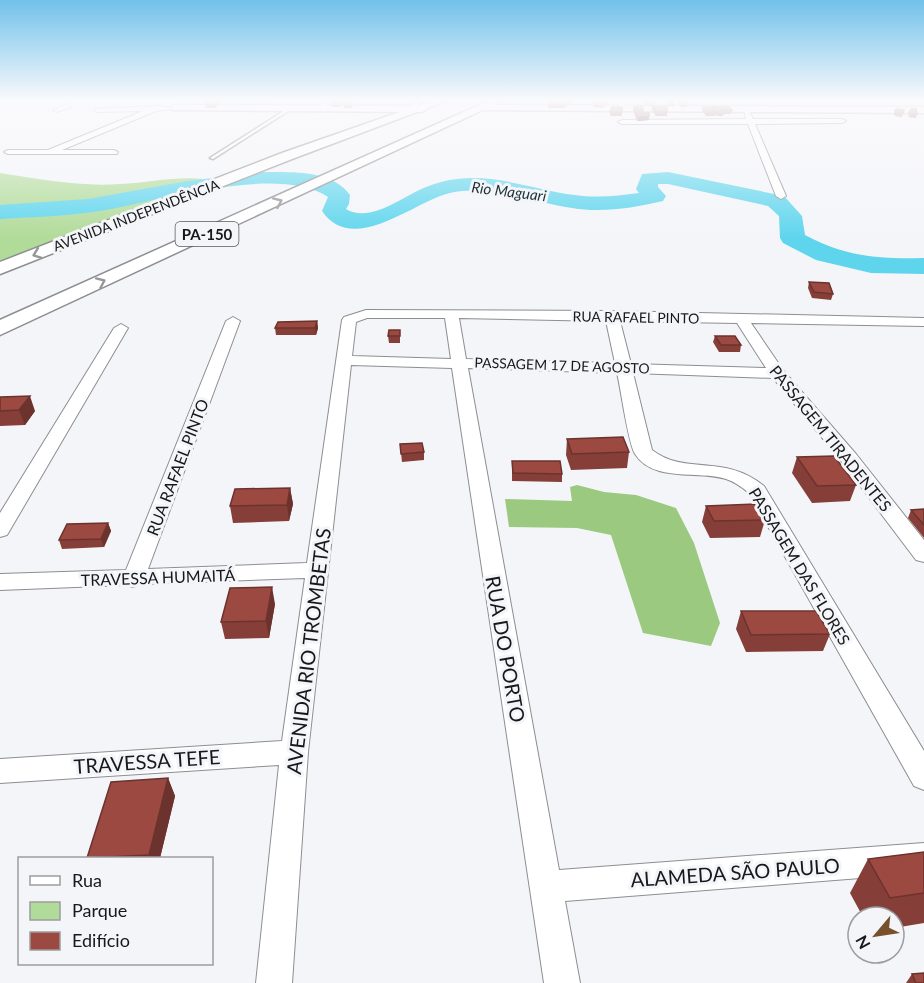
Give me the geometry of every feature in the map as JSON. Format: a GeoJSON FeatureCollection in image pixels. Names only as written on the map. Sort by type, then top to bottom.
{"type":"FeatureCollection","features":[{"type":"Feature","properties":{"kind":"main road","name":"AVENIDA INDEPENDÊNCIA"},"geometry":{"type":"LineString","coordinates":[[0,268],[310,147]]}},
{"type":"Feature","properties":{"kind":"main road","name":"PA-150"},"geometry":{"type":"LineString","coordinates":[[0,328],[400,147]]}},
{"type":"Feature","properties":{"kind":"street"},"geometry":{"type":"LineString","coordinates":[[49,152],[62,147]]}},
{"type":"Feature","properties":{"kind":"street"},"geometry":{"type":"LineString","coordinates":[[760,147],[781,196]]}},
{"type":"Feature","properties":{"kind":"street"},"geometry":{"type":"LineString","coordinates":[[8,152],[114,152]]}},
{"type":"Feature","properties":{"kind":"street","name":"RUA RAFAEL PINTO"},"geometry":{"type":"LineString","coordinates":[[349,320],[366,314],[612,315],[921,325]]}},
{"type":"Feature","properties":{"kind":"street","name":"RUA DO PORTO"},"geometry":{"type":"LineString","coordinates":[[451,314],[561,983]]}},
{"type":"Feature","properties":{"kind":"street","name":"PASSAGEM DAS FLORES"},"geometry":{"type":"LineString","coordinates":[[612,315],[625,368],[637,434],[643,452],[656,464],[735,474],[748,479],[924,777]]}},
{"type":"Feature","properties":{"kind":"street","name":"PASSAGEM TIRADENTES"},"geometry":{"type":"LineString","coordinates":[[741,319],[777,373],[849,458],[924,555]]}},
{"type":"Feature","properties":{"kind":"street","name":"AVENIDA RIO TROMBETAS"},"geometry":{"type":"LineString","coordinates":[[274,983],[294,752],[349,320]]}},
{"type":"Feature","properties":{"kind":"street","name":"RUA RAFAEL PINTO"},"geometry":{"type":"LineString","coordinates":[[133,579],[233,321]]}},
{"type":"Feature","properties":{"kind":"street"},"geometry":{"type":"LineString","coordinates":[[0,530],[121,328]]}},
{"type":"Feature","properties":{"kind":"street","name":"PASSAGEM 17 DE AGOSTO"},"geometry":{"type":"LineString","coordinates":[[345,360],[777,373]]}},
{"type":"Feature","properties":{"kind":"street","name":"TRAVESSA HUMAITÁ"},"geometry":{"type":"LineString","coordinates":[[0,582],[133,579],[316,570]]}},
{"type":"Feature","properties":{"kind":"street","name":"TRAVESSA TEFE"},"geometry":{"type":"LineString","coordinates":[[0,771],[294,752]]}},
{"type":"Feature","properties":{"kind":"street","name":"ALAMEDA SÃO PAULO"},"geometry":{"type":"LineString","coordinates":[[546,887],[924,858]]}},
{"type":"Feature","properties":{"kind":"lane"},"geometry":{"type":"LineString","coordinates":[[212,158],[230,147]]}},
{"type":"Feature","properties":{"kind":"green space"},"geometry":{"type":"Polygon","coordinates":[[[0,173],[60,182],[105,185],[187,178],[209,180],[0,262],[0,173]]]}},
{"type":"Feature","properties":{"kind":"green space"},"geometry":{"type":"Polygon","coordinates":[[[577,485],[604,492],[636,495],[676,508],[694,543],[720,623],[711,646],[643,633],[611,535],[577,528],[509,527],[505,499],[572,501],[570,487],[577,485]]]}},
{"type":"Feature","properties":{"kind":"building"},"geometry":{"type":"Polygon","coordinates":[[[809,282],[829,283],[833,294],[814,292],[809,282]]]}},
{"type":"Feature","properties":{"kind":"building"},"geometry":{"type":"Polygon","coordinates":[[[317,321],[315,328],[275,328],[278,322],[317,321]]]}},
{"type":"Feature","properties":{"kind":"building"},"geometry":{"type":"Polygon","coordinates":[[[389,330],[400,330],[400,336],[388,336],[389,330]]]}},
{"type":"Feature","properties":{"kind":"building"},"geometry":{"type":"Polygon","coordinates":[[[715,336],[735,336],[741,345],[721,345],[715,336]]]}},
{"type":"Feature","properties":{"kind":"building"},"geometry":{"type":"Polygon","coordinates":[[[30,396],[19,410],[0,411],[0,397],[30,396]]]}},
{"type":"Feature","properties":{"kind":"building"},"geometry":{"type":"Polygon","coordinates":[[[623,437],[629,452],[572,454],[567,439],[623,437]]]}},
{"type":"Feature","properties":{"kind":"building"},"geometry":{"type":"Polygon","coordinates":[[[422,443],[424,452],[401,454],[400,444],[422,443]]]}},
{"type":"Feature","properties":{"kind":"building"},"geometry":{"type":"Polygon","coordinates":[[[834,456],[856,485],[817,486],[797,457],[834,456]]]}},
{"type":"Feature","properties":{"kind":"building"},"geometry":{"type":"Polygon","coordinates":[[[512,461],[560,461],[562,474],[513,473],[512,461]]]}},
{"type":"Feature","properties":{"kind":"building"},"geometry":{"type":"Polygon","coordinates":[[[290,488],[287,505],[230,506],[235,489],[290,488]]]}},
{"type":"Feature","properties":{"kind":"building"},"geometry":{"type":"Polygon","coordinates":[[[756,504],[765,520],[714,521],[706,506],[756,504]]]}},
{"type":"Feature","properties":{"kind":"building"},"geometry":{"type":"Polygon","coordinates":[[[924,509],[924,525],[911,510],[924,509]]]}},
{"type":"Feature","properties":{"kind":"building"},"geometry":{"type":"Polygon","coordinates":[[[108,523],[101,539],[59,540],[67,524],[108,523]]]}},
{"type":"Feature","properties":{"kind":"building"},"geometry":{"type":"Polygon","coordinates":[[[272,587],[266,621],[221,622],[230,588],[272,587]]]}},
{"type":"Feature","properties":{"kind":"building"},"geometry":{"type":"Polygon","coordinates":[[[741,611],[816,611],[830,634],[751,635],[741,611]]]}},
{"type":"Feature","properties":{"kind":"building"},"geometry":{"type":"Polygon","coordinates":[[[168,778],[149,855],[87,857],[111,782],[168,778]]]}},
{"type":"Feature","properties":{"kind":"building"},"geometry":{"type":"Polygon","coordinates":[[[924,852],[924,893],[890,898],[868,859],[924,852]]]}},
{"type":"Feature","properties":{"kind":"building"},"geometry":{"type":"Polygon","coordinates":[[[924,973],[924,983],[916,983],[912,974],[924,973]]]}},
{"type":"Feature","properties":{"kind":"waterway","name":"Rio Maguari"},"geometry":{"type":"LineString","coordinates":[[0,212],[88,206],[188,187],[262,178],[295,178],[322,184],[339,195],[338,204],[333,211],[345,219],[359,221],[374,219],[446,187],[490,185],[575,202],[610,203],[655,196],[647,189],[649,178],[668,178],[776,201],[790,216],[792,238],[826,255],[871,265],[924,266]]}}]}
